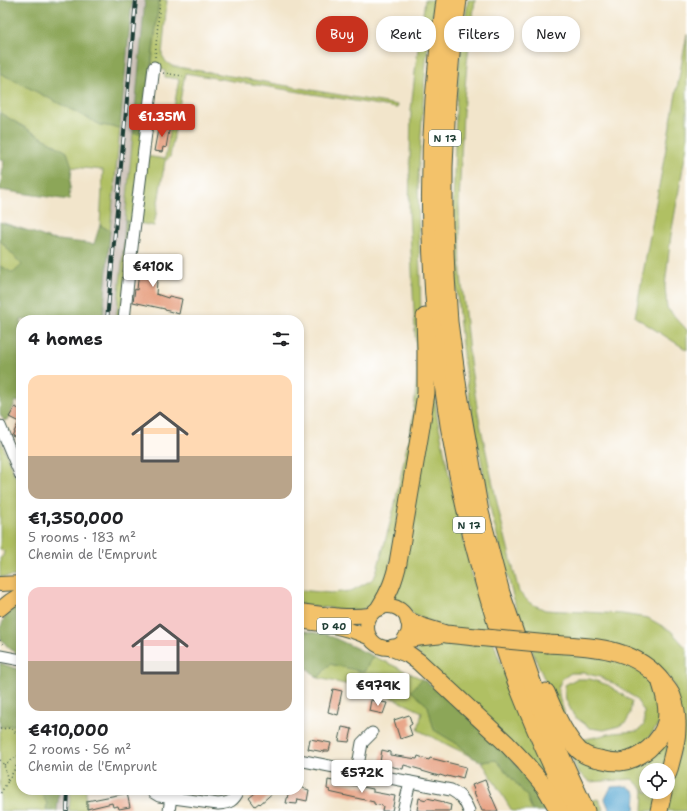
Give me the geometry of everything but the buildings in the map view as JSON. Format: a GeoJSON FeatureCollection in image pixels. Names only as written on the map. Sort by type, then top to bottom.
{"type":"FeatureCollection","features":[{"type":"Feature","properties":{"kind":"highway","name":"N 17"},"geometry":{"type":"LineString","coordinates":[[446,0],[439,41],[430,167],[436,323],[443,390],[466,514],[488,596],[511,666],[536,729],[573,811]]}},
{"type":"Feature","properties":{"kind":"highway","name":"N 17"},"geometry":{"type":"LineString","coordinates":[[458,0],[452,42],[447,100],[444,167],[445,261],[449,322],[458,388],[480,512],[501,593],[547,725],[586,811]]}},
{"type":"Feature","properties":{"kind":"highway"},"geometry":{"type":"LineString","coordinates":[[375,611],[387,596],[393,582],[422,427],[426,393],[423,241],[431,222]]}},
{"type":"Feature","properties":{"kind":"highway"},"geometry":{"type":"LineString","coordinates":[[501,593],[514,611],[535,667],[560,723],[570,740],[581,752],[607,761],[621,762],[633,759],[653,745],[661,735],[666,722],[667,709],[660,680]]}},
{"type":"Feature","properties":{"kind":"highway"},"geometry":{"type":"LineString","coordinates":[[408,621],[446,634],[591,647],[625,655],[636,660],[653,672],[672,695],[676,708],[677,722],[676,742],[671,763]]}},
{"type":"Feature","properties":{"kind":"highway"},"geometry":{"type":"LineString","coordinates":[[446,634],[419,637],[399,644],[408,654],[419,662],[507,744],[545,787],[559,811]]}},
{"type":"Feature","properties":{"kind":"highway"},"geometry":{"type":"LineString","coordinates":[[659,811],[662,799]]}},
{"type":"Feature","properties":{"kind":"main road"},"geometry":{"type":"LineString","coordinates":[[0,584],[16,583]]}},
{"type":"Feature","properties":{"kind":"main road"},"geometry":{"type":"LineString","coordinates":[[0,609],[16,597]]}},
{"type":"Feature","properties":{"kind":"main road"},"geometry":{"type":"LineString","coordinates":[[387,606],[394,606],[401,610],[406,615],[408,621],[409,630],[399,644],[386,649],[373,643],[368,637],[366,630],[367,622],[375,611],[387,606]]}},
{"type":"Feature","properties":{"kind":"main road","name":"D 40"},"geometry":{"type":"LineString","coordinates":[[304,612],[358,617],[375,611]]}},
{"type":"Feature","properties":{"kind":"main road","name":"D 40"},"geometry":{"type":"LineString","coordinates":[[304,622],[339,627],[368,637]]}},
{"type":"Feature","properties":{"kind":"street"},"geometry":{"type":"LineString","coordinates":[[125,315],[154,70]]}},
{"type":"Feature","properties":{"kind":"street"},"geometry":{"type":"LineString","coordinates":[[0,426],[16,464]]}},
{"type":"Feature","properties":{"kind":"street"},"geometry":{"type":"LineString","coordinates":[[2,645],[16,657]]}},
{"type":"Feature","properties":{"kind":"street"},"geometry":{"type":"LineString","coordinates":[[0,656],[16,659]]}},
{"type":"Feature","properties":{"kind":"street"},"geometry":{"type":"LineString","coordinates":[[357,771],[362,743],[372,733]]}},
{"type":"Feature","properties":{"kind":"street"},"geometry":{"type":"LineString","coordinates":[[304,761],[451,790],[457,793],[465,802],[469,811]]}},
{"type":"Feature","properties":{"kind":"street"},"geometry":{"type":"LineString","coordinates":[[403,811],[410,782]]}},
{"type":"Feature","properties":{"kind":"street"},"geometry":{"type":"LineString","coordinates":[[169,811],[172,795]]}},
{"type":"Feature","properties":{"kind":"street"},"geometry":{"type":"LineString","coordinates":[[177,795],[218,804],[231,801],[236,795]]}},
{"type":"Feature","properties":{"kind":"path"},"geometry":{"type":"LineString","coordinates":[[160,0],[154,70],[183,76]]}},
{"type":"Feature","properties":{"kind":"path"},"geometry":{"type":"LineString","coordinates":[[0,640],[2,645]]}},
{"type":"Feature","properties":{"kind":"path"},"geometry":{"type":"LineString","coordinates":[[0,729],[10,728],[16,733]]}},
{"type":"Feature","properties":{"kind":"path"},"geometry":{"type":"LineString","coordinates":[[4,765],[16,757]]}},
{"type":"Feature","properties":{"kind":"path"},"geometry":{"type":"LineString","coordinates":[[0,760],[4,765],[8,781]]}},
{"type":"Feature","properties":{"kind":"path"},"geometry":{"type":"LineString","coordinates":[[0,794],[16,767]]}},
{"type":"Feature","properties":{"kind":"shaded area"},"geometry":{"type":"Polygon","coordinates":[[[132,0],[145,0],[117,315],[103,315],[132,0]]]}},
{"type":"Feature","properties":{"kind":"shaded area"},"geometry":{"type":"Polygon","coordinates":[[[59,795],[71,795],[69,811],[57,811],[59,795]]]}},
{"type":"Feature","properties":{"kind":"green space"},"geometry":{"type":"Polygon","coordinates":[[[0,0],[132,0],[120,128],[101,125],[0,73],[0,0]]]}},
{"type":"Feature","properties":{"kind":"green space"},"geometry":{"type":"Polygon","coordinates":[[[145,0],[159,0],[143,134],[133,133],[145,0]]]}},
{"type":"Feature","properties":{"kind":"green space"},"geometry":{"type":"Polygon","coordinates":[[[159,0],[167,0],[162,55],[166,62],[172,66],[398,105],[397,108],[185,73],[170,157],[165,161],[154,226],[138,223],[146,156],[165,159],[179,79],[165,77],[165,71],[152,64],[159,0]]]}},
{"type":"Feature","properties":{"kind":"green space"},"geometry":{"type":"Polygon","coordinates":[[[425,0],[435,0],[433,16],[423,16],[425,0]]]}},
{"type":"Feature","properties":{"kind":"green space"},"geometry":{"type":"Polygon","coordinates":[[[468,0],[475,0],[473,16],[466,16],[468,0]]]}},
{"type":"Feature","properties":{"kind":"green space"},"geometry":{"type":"Polygon","coordinates":[[[687,34],[687,145],[671,235],[665,286],[667,308],[687,330],[687,350],[635,317],[687,34]]]}},
{"type":"Feature","properties":{"kind":"green space"},"geometry":{"type":"Polygon","coordinates":[[[418,52],[427,52],[418,179],[421,391],[386,588],[373,604],[359,611],[304,606],[304,590],[331,593],[351,591],[370,581],[375,576],[394,508],[412,422],[417,372],[409,211],[411,110],[418,52]]]}},
{"type":"Feature","properties":{"kind":"green space"},"geometry":{"type":"Polygon","coordinates":[[[461,52],[468,52],[463,112],[459,204],[461,275],[470,362],[479,419],[499,512],[519,592],[530,603],[545,610],[622,614],[648,618],[671,631],[687,649],[687,811],[665,811],[668,799],[675,799],[675,769],[678,756],[674,685],[664,671],[645,656],[575,653],[608,659],[625,664],[642,673],[654,685],[660,698],[660,722],[640,750],[607,757],[577,741],[613,733],[638,731],[644,725],[644,711],[635,698],[618,686],[600,677],[584,673],[571,673],[562,679],[558,688],[564,711],[563,718],[535,658],[516,608],[492,516],[473,419],[464,363],[455,276],[453,205],[461,52]]]}},
{"type":"Feature","properties":{"kind":"green space"},"geometry":{"type":"Polygon","coordinates":[[[0,73],[101,125],[120,128],[110,231],[100,225],[103,170],[72,167],[67,152],[0,113],[0,73]]]}},
{"type":"Feature","properties":{"kind":"green space"},"geometry":{"type":"Polygon","coordinates":[[[0,113],[67,152],[72,167],[69,200],[0,190],[4,160],[0,159],[0,113]]]}},
{"type":"Feature","properties":{"kind":"green space"},"geometry":{"type":"Polygon","coordinates":[[[133,133],[143,134],[134,222],[125,221],[133,133]]]}},
{"type":"Feature","properties":{"kind":"green space"},"geometry":{"type":"Polygon","coordinates":[[[125,221],[134,222],[129,254],[123,254],[125,221]]]}},
{"type":"Feature","properties":{"kind":"green space"},"geometry":{"type":"Polygon","coordinates":[[[0,222],[50,239],[94,244],[100,225],[110,231],[103,315],[16,315],[16,401],[8,419],[4,421],[0,414],[0,266],[13,273],[22,265],[0,240],[0,222]]]}},
{"type":"Feature","properties":{"kind":"green space"},"geometry":{"type":"Polygon","coordinates":[[[0,240],[22,265],[13,274],[0,266],[0,240]]]}},
{"type":"Feature","properties":{"kind":"green space"},"geometry":{"type":"Polygon","coordinates":[[[123,254],[129,254],[122,315],[117,315],[123,254]]]}},
{"type":"Feature","properties":{"kind":"green space"},"geometry":{"type":"Polygon","coordinates":[[[433,380],[437,417],[456,508],[473,578],[498,655],[523,724],[551,791],[416,652],[419,645],[428,641],[475,645],[442,627],[414,615],[406,605],[395,600],[393,597],[433,380]]]}},
{"type":"Feature","properties":{"kind":"green space"},"geometry":{"type":"Polygon","coordinates":[[[0,439],[16,478],[16,576],[0,577],[0,558],[3,556],[4,551],[0,549],[0,439]]]}},
{"type":"Feature","properties":{"kind":"green space"},"geometry":{"type":"Polygon","coordinates":[[[16,606],[16,653],[1,639],[0,628],[5,617],[12,608],[16,606]]]}},
{"type":"Feature","properties":{"kind":"green space"},"geometry":{"type":"Polygon","coordinates":[[[304,631],[328,635],[373,656],[364,672],[330,664],[318,678],[308,669],[304,668],[304,631]]]}},
{"type":"Feature","properties":{"kind":"green space"},"geometry":{"type":"Polygon","coordinates":[[[373,656],[422,679],[412,691],[428,706],[434,730],[459,745],[472,757],[418,730],[422,712],[357,681],[354,686],[318,678],[330,664],[364,672],[373,656]]]}},
{"type":"Feature","properties":{"kind":"green space"},"geometry":{"type":"Polygon","coordinates":[[[0,663],[16,669],[16,725],[0,727],[0,663]]]}},
{"type":"Feature","properties":{"kind":"green space"},"geometry":{"type":"Polygon","coordinates":[[[422,679],[443,693],[485,730],[538,789],[551,811],[532,811],[527,796],[496,760],[482,762],[472,757],[459,745],[434,730],[428,706],[411,691],[422,679]]]}},
{"type":"Feature","properties":{"kind":"green space"},"geometry":{"type":"Polygon","coordinates":[[[576,679],[590,679],[608,685],[632,701],[627,721],[619,726],[604,730],[590,728],[574,716],[566,700],[565,685],[576,679]]]}},
{"type":"Feature","properties":{"kind":"green space"},"geometry":{"type":"Polygon","coordinates":[[[16,686],[16,795],[48,795],[46,811],[0,811],[0,688],[16,686]]]}},
{"type":"Feature","properties":{"kind":"green space"},"geometry":{"type":"Polygon","coordinates":[[[669,729],[667,763],[639,763],[639,785],[632,779],[590,782],[578,772],[563,737],[616,768],[669,729]]]}},
{"type":"Feature","properties":{"kind":"green space"},"geometry":{"type":"Polygon","coordinates":[[[496,760],[527,796],[532,811],[512,811],[482,762],[496,760]]]}},
{"type":"Feature","properties":{"kind":"green space"},"geometry":{"type":"Polygon","coordinates":[[[42,795],[59,795],[57,811],[46,811],[47,804],[42,795]]]}},
{"type":"Feature","properties":{"kind":"green space"},"geometry":{"type":"Polygon","coordinates":[[[71,795],[86,795],[86,810],[69,811],[71,795]]]}},
{"type":"Feature","properties":{"kind":"green space"},"geometry":{"type":"Polygon","coordinates":[[[598,799],[604,811],[596,811],[590,801],[598,799]]]}},
{"type":"Feature","properties":{"kind":"green space"},"geometry":{"type":"Polygon","coordinates":[[[644,799],[658,799],[655,811],[643,811],[644,799]]]}},
{"type":"Feature","properties":{"kind":"water"},"geometry":{"type":"Polygon","coordinates":[[[628,786],[636,793],[635,811],[610,811],[605,799],[611,787],[628,786]]]}},
{"type":"Feature","properties":{"kind":"railway"},"geometry":{"type":"LineString","coordinates":[[107,315],[136,0]]}},
{"type":"Feature","properties":{"kind":"railway"},"geometry":{"type":"LineString","coordinates":[[67,811],[68,795]]}}]}
